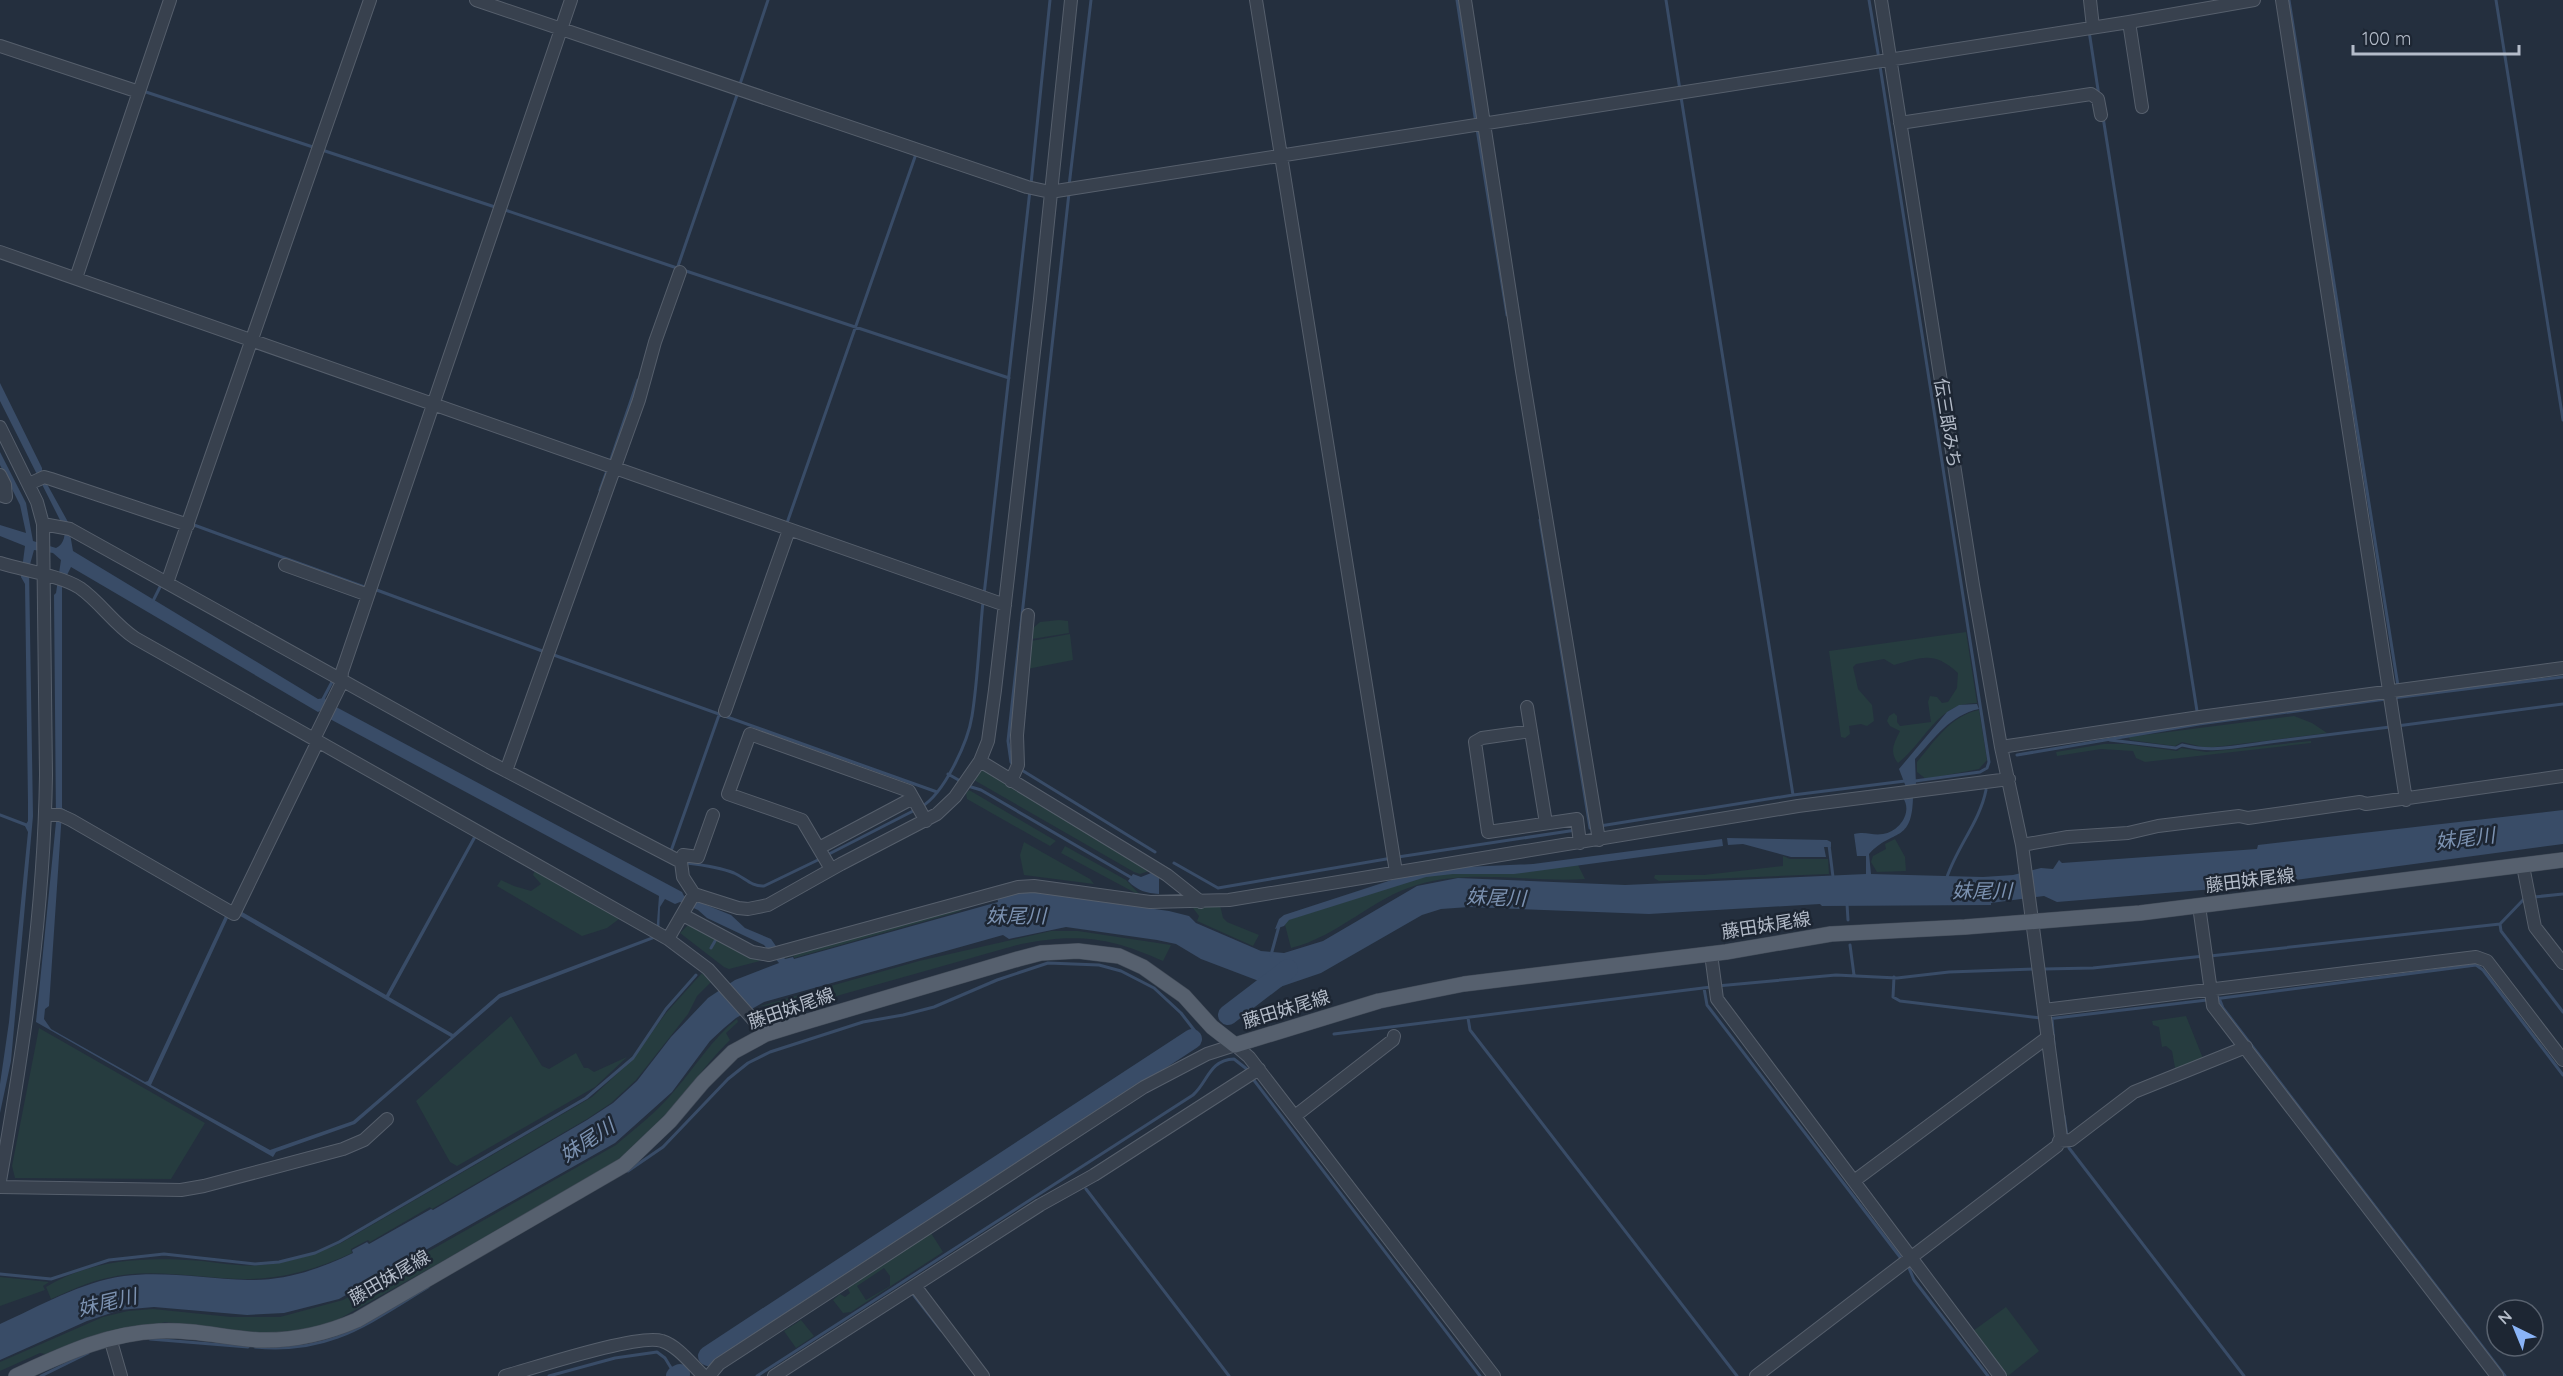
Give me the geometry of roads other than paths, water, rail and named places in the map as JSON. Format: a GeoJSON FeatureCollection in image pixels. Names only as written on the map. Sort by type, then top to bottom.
{"type":"FeatureCollection","features":[{"type":"Feature","properties":{"kind":"main road","name":"藤田妹尾線"},"geometry":{"type":"LineString","coordinates":[[16,1376],[78,1348],[110,1338],[147,1331],[176,1330],[275,1340],[316,1335],[336,1329],[357,1320],[624,1165],[662,1129],[723,1061],[744,1045],[766,1034],[1041,953],[1077,951],[1119,956],[1143,967],[1184,996],[1212,1027],[1234,1045],[1413,993],[1464,984],[1711,954],[1831,934],[2032,922],[2199,906],[2563,860]]}},
{"type":"Feature","properties":{"kind":"street"},"geometry":{"type":"LineString","coordinates":[[76,278],[136,91],[170,0]]}},
{"type":"Feature","properties":{"kind":"street"},"geometry":{"type":"LineString","coordinates":[[164,581],[370,0]]}},
{"type":"Feature","properties":{"kind":"street"},"geometry":{"type":"LineString","coordinates":[[476,0],[1031,188],[1050,192],[2129,22],[2254,0]]}},
{"type":"Feature","properties":{"kind":"street"},"geometry":{"type":"LineString","coordinates":[[337,676],[432,403],[557,28],[571,0]]}},
{"type":"Feature","properties":{"kind":"street"},"geometry":{"type":"LineString","coordinates":[[824,857],[947,806],[980,762],[988,741],[1040,299],[1071,0]]}},
{"type":"Feature","properties":{"kind":"street"},"geometry":{"type":"LineString","coordinates":[[1256,0],[1278,156],[1394,862]]}},
{"type":"Feature","properties":{"kind":"street"},"geometry":{"type":"LineString","coordinates":[[1465,0],[1479,124],[1598,831]]}},
{"type":"Feature","properties":{"kind":"street","name":"伝三郎みち"},"geometry":{"type":"LineString","coordinates":[[1881,0],[1883,60],[1900,123],[2001,747],[2022,845],[2061,1138],[2065,1141]]}},
{"type":"Feature","properties":{"kind":"street"},"geometry":{"type":"LineString","coordinates":[[2090,0],[2090,27]]}},
{"type":"Feature","properties":{"kind":"street"},"geometry":{"type":"LineString","coordinates":[[2282,0],[2394,693],[2395,727],[2406,800]]}},
{"type":"Feature","properties":{"kind":"street"},"geometry":{"type":"LineString","coordinates":[[2129,22],[2142,107]]}},
{"type":"Feature","properties":{"kind":"street"},"geometry":{"type":"LineString","coordinates":[[0,46],[136,91]]}},
{"type":"Feature","properties":{"kind":"street"},"geometry":{"type":"LineString","coordinates":[[1900,123],[2091,94],[2098,99],[2101,115]]}},
{"type":"Feature","properties":{"kind":"street"},"geometry":{"type":"LineString","coordinates":[[0,252],[1005,605]]}},
{"type":"Feature","properties":{"kind":"street"},"geometry":{"type":"LineString","coordinates":[[506,771],[610,466],[639,400],[655,342],[680,272]]}},
{"type":"Feature","properties":{"kind":"street"},"geometry":{"type":"LineString","coordinates":[[0,427],[37,502],[43,524],[54,815],[22,1058],[0,1181]]}},
{"type":"Feature","properties":{"kind":"street"},"geometry":{"type":"LineString","coordinates":[[0,475],[5,485],[6,497],[0,495]]}},
{"type":"Feature","properties":{"kind":"street"},"geometry":{"type":"LineString","coordinates":[[28,484],[44,477],[185,524]]}},
{"type":"Feature","properties":{"kind":"street"},"geometry":{"type":"LineString","coordinates":[[43,524],[65,528],[506,771],[681,862]]}},
{"type":"Feature","properties":{"kind":"street"},"geometry":{"type":"LineString","coordinates":[[725,711],[789,530]]}},
{"type":"Feature","properties":{"kind":"street"},"geometry":{"type":"LineString","coordinates":[[0,563],[63,580],[81,588],[116,624],[135,638],[668,939],[696,958],[720,981],[766,1034]]}},
{"type":"Feature","properties":{"kind":"street"},"geometry":{"type":"LineString","coordinates":[[285,565],[367,592]]}},
{"type":"Feature","properties":{"kind":"street"},"geometry":{"type":"LineString","coordinates":[[1015,772],[1028,615]]}},
{"type":"Feature","properties":{"kind":"street"},"geometry":{"type":"LineString","coordinates":[[2001,747],[2563,668]]}},
{"type":"Feature","properties":{"kind":"street"},"geometry":{"type":"LineString","coordinates":[[54,815],[233,911],[342,684],[337,676]]}},
{"type":"Feature","properties":{"kind":"street"},"geometry":{"type":"LineString","coordinates":[[1527,707],[1546,823]]}},
{"type":"Feature","properties":{"kind":"street"},"geometry":{"type":"LineString","coordinates":[[1531,731],[1482,738],[1475,742],[1488,832],[1577,819],[1579,834]]}},
{"type":"Feature","properties":{"kind":"street"},"geometry":{"type":"LineString","coordinates":[[824,857],[802,820],[728,794],[750,734],[909,791],[923,817]]}},
{"type":"Feature","properties":{"kind":"street"},"geometry":{"type":"LineString","coordinates":[[980,762],[1015,772],[1179,882],[1201,902]]}},
{"type":"Feature","properties":{"kind":"street"},"geometry":{"type":"LineString","coordinates":[[2022,845],[2068,837],[2128,833],[2158,826],[2239,816],[2248,818],[2360,802],[2366,804],[2406,800],[2563,776]]}},
{"type":"Feature","properties":{"kind":"street"},"geometry":{"type":"LineString","coordinates":[[713,815],[698,857],[683,855],[681,862],[689,904],[752,952],[769,955],[1018,887],[1034,886],[1150,902],[1201,902],[1300,889],[1394,862],[1598,831],[2009,779]]}},
{"type":"Feature","properties":{"kind":"street"},"geometry":{"type":"LineString","coordinates":[[689,904],[758,908],[785,896],[824,857],[914,800]]}},
{"type":"Feature","properties":{"kind":"street"},"geometry":{"type":"LineString","coordinates":[[2523,866],[2535,927],[2563,963]]}},
{"type":"Feature","properties":{"kind":"street"},"geometry":{"type":"LineString","coordinates":[[668,939],[689,904]]}},
{"type":"Feature","properties":{"kind":"street"},"geometry":{"type":"LineString","coordinates":[[2199,906],[2211,996],[2246,1047],[2497,1376]]}},
{"type":"Feature","properties":{"kind":"street"},"geometry":{"type":"LineString","coordinates":[[1711,954],[1717,999],[2000,1376]]}},
{"type":"Feature","properties":{"kind":"street"},"geometry":{"type":"LineString","coordinates":[[2045,1016],[2211,996],[2476,957],[2487,961],[2563,1060]]}},
{"type":"Feature","properties":{"kind":"street"},"geometry":{"type":"LineString","coordinates":[[1295,1116],[1393,1040],[1394,1036]]}},
{"type":"Feature","properties":{"kind":"street"},"geometry":{"type":"LineString","coordinates":[[1854,1181],[2048,1038]]}},
{"type":"Feature","properties":{"kind":"street"},"geometry":{"type":"LineString","coordinates":[[505,1376],[628,1342],[655,1339],[669,1344],[707,1376],[719,1364],[1144,1087],[1207,1054],[1234,1045],[1259,1069],[1494,1376]]}},
{"type":"Feature","properties":{"kind":"street"},"geometry":{"type":"LineString","coordinates":[[1756,1376],[2057,1146],[2134,1092],[2246,1047]]}},
{"type":"Feature","properties":{"kind":"street"},"geometry":{"type":"LineString","coordinates":[[774,1376],[1259,1069]]}},
{"type":"Feature","properties":{"kind":"street"},"geometry":{"type":"LineString","coordinates":[[0,1187],[181,1190],[204,1186],[343,1149],[364,1140],[387,1119]]}},
{"type":"Feature","properties":{"kind":"street"},"geometry":{"type":"LineString","coordinates":[[912,1288],[983,1376]]}},
{"type":"Feature","properties":{"kind":"street"},"geometry":{"type":"LineString","coordinates":[[110,1338],[121,1376]]}},
{"type":"Feature","properties":{"kind":"water","name":"妹尾川"},"geometry":{"type":"Polygon","coordinates":[[[0,383],[42,468],[42,475],[68,522],[73,551],[318,699],[325,698],[327,702],[338,708],[682,892],[684,896],[731,915],[745,928],[771,939],[785,959],[793,957],[794,959],[998,902],[997,896],[1032,892],[1169,911],[1189,916],[1196,923],[1261,951],[1284,953],[1323,941],[1417,886],[1458,878],[1625,885],[1866,874],[1866,856],[1857,856],[1854,834],[1879,834],[1894,830],[1905,815],[1906,803],[1903,798],[1913,797],[1912,812],[1905,829],[1869,854],[1871,874],[1983,877],[2013,875],[2041,868],[2053,869],[2059,860],[2062,863],[2257,849],[2258,845],[2563,810],[2563,844],[2250,886],[2057,902],[2044,896],[1991,903],[1991,905],[1822,906],[1820,904],[1649,914],[1469,907],[1441,909],[1422,915],[1321,973],[1277,988],[1201,959],[1176,944],[1157,940],[1066,927],[1009,939],[1003,935],[764,1002],[736,1018],[710,1041],[672,1092],[615,1143],[339,1299],[284,1313],[247,1315],[154,1307],[120,1310],[87,1321],[0,1360],[0,1324],[61,1296],[108,1279],[124,1276],[171,1275],[262,1280],[315,1269],[353,1253],[352,1250],[367,1242],[369,1244],[431,1209],[433,1210],[613,1103],[637,1081],[671,1037],[708,998],[735,980],[779,963],[764,945],[707,918],[698,910],[680,902],[675,904],[665,899],[660,907],[659,937],[500,998],[355,1124],[276,1152],[273,1157],[36,1022],[56,822],[54,595],[61,560],[53,553],[34,550],[29,568],[33,816],[11,1061],[0,1113],[0,1084],[9,1022],[28,832],[25,826],[28,821],[28,803],[25,584],[21,577],[25,546],[0,536],[0,525],[26,533],[20,505],[0,465],[0,452],[26,503],[33,541],[56,548],[63,541],[65,525],[61,522],[0,401],[0,383]],[[71,567],[62,585],[62,808],[386,995],[473,837],[476,838],[389,997],[453,1034],[499,994],[656,935],[659,896],[330,719],[322,710],[318,712],[71,567]],[[62,812],[49,1006],[45,1009],[44,1019],[51,1029],[145,1082],[148,1081],[225,916],[230,914],[62,812]],[[235,913],[228,918],[151,1085],[270,1150],[353,1121],[451,1037],[235,913]]]}},
{"type":"Feature","properties":{"kind":"water"},"geometry":{"type":"Polygon","coordinates":[[[1977,704],[1979,709],[1951,722],[1915,759],[1916,785],[1906,787],[1899,769],[1947,712],[1959,705],[1977,704]]]}},
{"type":"Feature","properties":{"kind":"water"},"geometry":{"type":"Polygon","coordinates":[[[1727,838],[1827,840],[1831,842],[1831,847],[1824,847],[1826,857],[1791,857],[1743,844],[1728,845],[1727,838]]]}},
{"type":"Feature","properties":{"kind":"water"},"geometry":{"type":"Polygon","coordinates":[[[1722,839],[1723,846],[1514,874],[1453,874],[1426,877],[1289,920],[1284,926],[1275,929],[1279,919],[1284,915],[1410,874],[1465,867],[1533,864],[1722,839]]]}},
{"type":"Feature","properties":{"kind":"water"},"geometry":{"type":"Polygon","coordinates":[[[1151,873],[1159,878],[1159,894],[1142,891],[1128,881],[1133,874],[1141,877],[1151,873]]]}},
{"type":"Feature","properties":{"kind":"waterway"},"geometry":{"type":"LineString","coordinates":[[740,84],[768,0]]}},
{"type":"Feature","properties":{"kind":"waterway"},"geometry":{"type":"LineString","coordinates":[[1031,184],[1050,0]]}},
{"type":"Feature","properties":{"kind":"waterway"},"geometry":{"type":"LineString","coordinates":[[1069,186],[1091,0]]}},
{"type":"Feature","properties":{"kind":"waterway"},"geometry":{"type":"LineString","coordinates":[[1457,0],[1476,123]]}},
{"type":"Feature","properties":{"kind":"waterway"},"geometry":{"type":"LineString","coordinates":[[1666,0],[1680,90]]}},
{"type":"Feature","properties":{"kind":"waterway"},"geometry":{"type":"LineString","coordinates":[[1869,0],[1879,59]]}},
{"type":"Feature","properties":{"kind":"waterway"},"geometry":{"type":"LineString","coordinates":[[2289,0],[2398,686]]}},
{"type":"Feature","properties":{"kind":"waterway"},"geometry":{"type":"LineString","coordinates":[[2496,0],[2563,420]]}},
{"type":"Feature","properties":{"kind":"waterway"},"geometry":{"type":"LineString","coordinates":[[2089,31],[2099,96]]}},
{"type":"Feature","properties":{"kind":"waterway"},"geometry":{"type":"LineString","coordinates":[[1880,66],[1989,762],[1987,768],[1980,772],[1915,781]]}},
{"type":"Feature","properties":{"kind":"waterway"},"geometry":{"type":"LineString","coordinates":[[146,92],[316,148]]}},
{"type":"Feature","properties":{"kind":"waterway"},"geometry":{"type":"LineString","coordinates":[[677,269],[737,95]]}},
{"type":"Feature","properties":{"kind":"waterway"},"geometry":{"type":"LineString","coordinates":[[1681,97],[1793,795]]}},
{"type":"Feature","properties":{"kind":"waterway"},"geometry":{"type":"LineString","coordinates":[[2103,117],[2197,711]]}},
{"type":"Feature","properties":{"kind":"waterway"},"geometry":{"type":"LineString","coordinates":[[1477,129],[1507,315]]}},
{"type":"Feature","properties":{"kind":"waterway"},"geometry":{"type":"LineString","coordinates":[[322,150],[498,208]]}},
{"type":"Feature","properties":{"kind":"waterway"},"geometry":{"type":"LineString","coordinates":[[787,523],[916,154]]}},
{"type":"Feature","properties":{"kind":"waterway"},"geometry":{"type":"LineString","coordinates":[[984,595],[1030,190]]}},
{"type":"Feature","properties":{"kind":"waterway"},"geometry":{"type":"LineString","coordinates":[[1014,766],[1011,762],[1008,741],[1069,193]]}},
{"type":"Feature","properties":{"kind":"waterway"},"geometry":{"type":"LineString","coordinates":[[505,210],[677,268]]}},
{"type":"Feature","properties":{"kind":"waterway"},"geometry":{"type":"LineString","coordinates":[[683,270],[1009,378]]}},
{"type":"Feature","properties":{"kind":"waterway"},"geometry":{"type":"LineString","coordinates":[[610,462],[638,380]]}},
{"type":"Feature","properties":{"kind":"waterway"},"geometry":{"type":"LineString","coordinates":[[600,490],[608,468]]}},
{"type":"Feature","properties":{"kind":"waterway"},"geometry":{"type":"LineString","coordinates":[[1540,520],[1590,828]]}},
{"type":"Feature","properties":{"kind":"waterway"},"geometry":{"type":"LineString","coordinates":[[194,525],[367,588]]}},
{"type":"Feature","properties":{"kind":"waterway"},"geometry":{"type":"LineString","coordinates":[[152,603],[161,585]]}},
{"type":"Feature","properties":{"kind":"waterway"},"geometry":{"type":"LineString","coordinates":[[374,589],[545,652]]}},
{"type":"Feature","properties":{"kind":"waterway"},"geometry":{"type":"LineString","coordinates":[[921,807],[938,791],[954,766],[970,727],[976,688],[983,602]]}},
{"type":"Feature","properties":{"kind":"waterway"},"geometry":{"type":"LineString","coordinates":[[551,654],[937,792]]}},
{"type":"Feature","properties":{"kind":"waterway"},"geometry":{"type":"LineString","coordinates":[[2393,698],[2563,677]]}},
{"type":"Feature","properties":{"kind":"waterway"},"geometry":{"type":"LineString","coordinates":[[322,701],[333,680]]}},
{"type":"Feature","properties":{"kind":"waterway"},"geometry":{"type":"LineString","coordinates":[[2017,755],[2199,724],[2386,699]]}},
{"type":"Feature","properties":{"kind":"waterway"},"geometry":{"type":"LineString","coordinates":[[2397,726],[2563,704]]}},
{"type":"Feature","properties":{"kind":"waterway"},"geometry":{"type":"LineString","coordinates":[[671,851],[719,715]]}},
{"type":"Feature","properties":{"kind":"waterway"},"geometry":{"type":"LineString","coordinates":[[2110,740],[2176,748],[2182,745],[2215,749],[2390,727]]}},
{"type":"Feature","properties":{"kind":"waterway"},"geometry":{"type":"LineString","coordinates":[[1020,769],[1155,852]]}},
{"type":"Feature","properties":{"kind":"waterway"},"geometry":{"type":"LineString","coordinates":[[948,774],[962,782]]}},
{"type":"Feature","properties":{"kind":"waterway"},"geometry":{"type":"LineString","coordinates":[[1600,826],[1793,795],[1905,781]]}},
{"type":"Feature","properties":{"kind":"waterway"},"geometry":{"type":"LineString","coordinates":[[968,786],[981,790],[1132,878]]}},
{"type":"Feature","properties":{"kind":"waterway"},"geometry":{"type":"LineString","coordinates":[[1947,877],[1979,812],[1986,790]]}},
{"type":"Feature","properties":{"kind":"waterway"},"geometry":{"type":"LineString","coordinates":[[827,855],[915,810]]}},
{"type":"Feature","properties":{"kind":"waterway"},"geometry":{"type":"LineString","coordinates":[[0,815],[29,826]]}},
{"type":"Feature","properties":{"kind":"waterway"},"geometry":{"type":"LineString","coordinates":[[1398,857],[1576,830]]}},
{"type":"Feature","properties":{"kind":"waterway"},"geometry":{"type":"LineString","coordinates":[[1829,845],[1833,877]]}},
{"type":"Feature","properties":{"kind":"waterway"},"geometry":{"type":"LineString","coordinates":[[687,863],[723,869],[752,884],[764,886],[822,858]]}},
{"type":"Feature","properties":{"kind":"waterway"},"geometry":{"type":"LineString","coordinates":[[1174,863],[1218,888],[1392,858]]}},
{"type":"Feature","properties":{"kind":"waterway"},"geometry":{"type":"LineString","coordinates":[[2534,897],[2563,894]]}},
{"type":"Feature","properties":{"kind":"waterway"},"geometry":{"type":"LineString","coordinates":[[2210,956],[2500,924],[2524,899],[2527,899]]}},
{"type":"Feature","properties":{"kind":"waterway"},"geometry":{"type":"LineString","coordinates":[[1847,904],[1848,920]]}},
{"type":"Feature","properties":{"kind":"waterway"},"geometry":{"type":"LineString","coordinates":[[2500,924],[2501,931],[2563,1012]]}},
{"type":"Feature","properties":{"kind":"waterway"},"geometry":{"type":"LineString","coordinates":[[1271,955],[1279,926]]}},
{"type":"Feature","properties":{"kind":"waterway"},"geometry":{"type":"LineString","coordinates":[[711,948],[715,941]]}},
{"type":"Feature","properties":{"kind":"waterway"},"geometry":{"type":"LineString","coordinates":[[1850,945],[1854,975]]}},
{"type":"Feature","properties":{"kind":"waterway"},"geometry":{"type":"LineString","coordinates":[[2043,969],[2093,968],[2204,956]]}},
{"type":"Feature","properties":{"kind":"waterway"},"geometry":{"type":"LineString","coordinates":[[628,1171],[663,1147],[728,1079],[748,1063],[770,1052],[863,1022],[934,1007],[997,980],[1048,963],[1099,965],[1121,971],[1154,988],[1181,1013],[1198,1035]]}},
{"type":"Feature","properties":{"kind":"waterway"},"geometry":{"type":"LineString","coordinates":[[2214,999],[2476,965],[2483,970],[2563,1075]]}},
{"type":"Feature","properties":{"kind":"waterway"},"geometry":{"type":"LineString","coordinates":[[1228,1015],[1288,969]]}},
{"type":"Feature","properties":{"kind":"waterway"},"geometry":{"type":"LineString","coordinates":[[1717,986],[1836,975],[1897,978],[1949,972],[2037,969]]}},
{"type":"Feature","properties":{"kind":"waterway"},"geometry":{"type":"LineString","coordinates":[[0,1274],[51,1279],[109,1260],[164,1254],[255,1264],[279,1262],[315,1253],[339,1242],[586,1098],[633,1058],[666,1009],[696,975]]}},
{"type":"Feature","properties":{"kind":"waterway"},"geometry":{"type":"LineString","coordinates":[[1894,977],[1893,997],[1900,1001],[2041,1018]]}},
{"type":"Feature","properties":{"kind":"waterway"},"geometry":{"type":"LineString","coordinates":[[1334,1034],[1711,987]]}},
{"type":"Feature","properties":{"kind":"waterway"},"geometry":{"type":"LineString","coordinates":[[1704,988],[1707,1005],[1900,1257]]}},
{"type":"Feature","properties":{"kind":"waterway"},"geometry":{"type":"LineString","coordinates":[[2219,998],[2223,1008],[2505,1376]]}},
{"type":"Feature","properties":{"kind":"waterway"},"geometry":{"type":"LineString","coordinates":[[2047,1019],[2207,1000]]}},
{"type":"Feature","properties":{"kind":"waterway"},"geometry":{"type":"LineString","coordinates":[[1468,1018],[1470,1030],[1737,1376]]}},
{"type":"Feature","properties":{"kind":"waterway"},"geometry":{"type":"LineString","coordinates":[[2052,1019],[2054,1044]]}},
{"type":"Feature","properties":{"kind":"waterway"},"geometry":{"type":"LineString","coordinates":[[708,1356],[1192,1039]]}},
{"type":"Feature","properties":{"kind":"waterway"},"geometry":{"type":"LineString","coordinates":[[757,1376],[1193,1095],[1219,1063],[1234,1059],[1248,1070]]}},
{"type":"Feature","properties":{"kind":"waterway"},"geometry":{"type":"LineString","coordinates":[[1253,1079],[1480,1376]]}},
{"type":"Feature","properties":{"kind":"waterway"},"geometry":{"type":"LineString","coordinates":[[2064,1116],[2067,1136]]}},
{"type":"Feature","properties":{"kind":"waterway"},"geometry":{"type":"LineString","coordinates":[[2068,1142],[2069,1148],[2244,1376]]}},
{"type":"Feature","properties":{"kind":"waterway"},"geometry":{"type":"LineString","coordinates":[[1086,1189],[1229,1376]]}},
{"type":"Feature","properties":{"kind":"waterway"},"geometry":{"type":"LineString","coordinates":[[1909,1268],[1914,1280],[1988,1376]]}},
{"type":"Feature","properties":{"kind":"waterway"},"geometry":{"type":"LineString","coordinates":[[255,1347],[281,1348],[327,1341],[366,1324],[428,1287]]}},
{"type":"Feature","properties":{"kind":"waterway"},"geometry":{"type":"LineString","coordinates":[[912,1293],[941,1330]]}},
{"type":"Feature","properties":{"kind":"waterway"},"geometry":{"type":"LineString","coordinates":[[150,1339],[248,1347]]}},
{"type":"Feature","properties":{"kind":"waterway"},"geometry":{"type":"LineString","coordinates":[[549,1376],[615,1358],[657,1352],[665,1358],[676,1376]]}},
{"type":"Feature","properties":{"kind":"waterway"},"geometry":{"type":"LineString","coordinates":[[41,1376],[88,1353]]}},
{"type":"Feature","properties":{"kind":"waterway"},"geometry":{"type":"LineString","coordinates":[[676,1376],[680,1374]]}}]}
